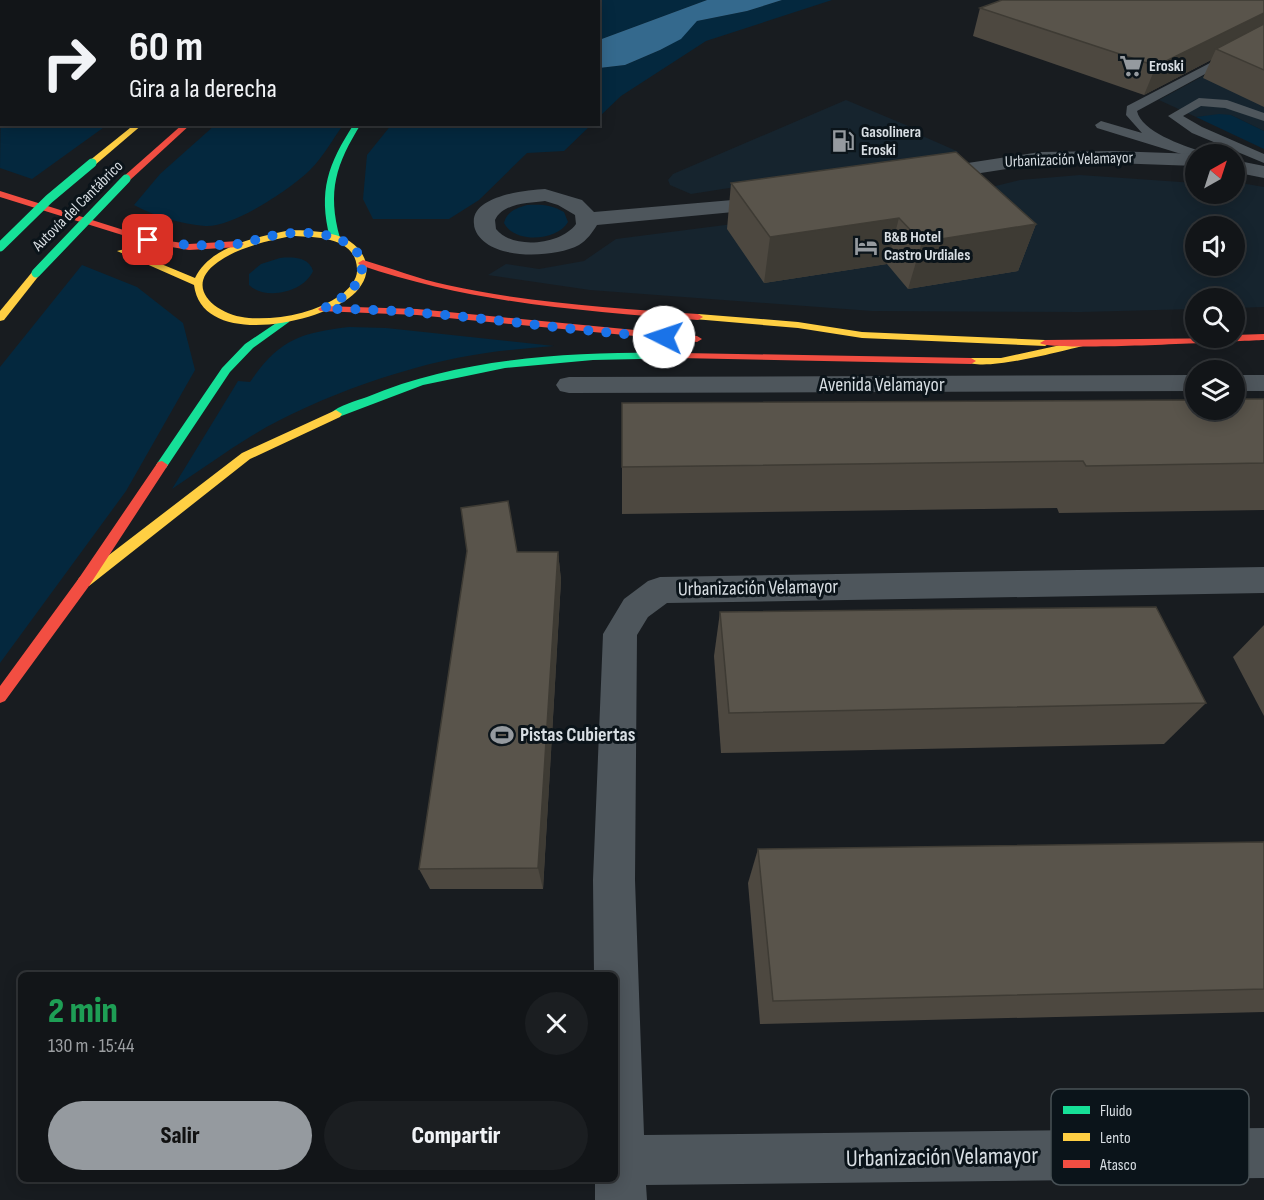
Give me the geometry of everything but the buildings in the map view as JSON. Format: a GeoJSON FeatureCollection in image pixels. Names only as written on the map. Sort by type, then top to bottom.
{"type":"FeatureCollection","features":[{"type":"Feature","properties":{"kind":"main road","name":"Autovía del Cantábrico"},"geometry":{"type":"LineString","coordinates":[[0,247],[49,199],[138,126]]}},
{"type":"Feature","properties":{"kind":"main road","name":"Autovía del Cantábrico"},"geometry":{"type":"LineString","coordinates":[[0,318],[36,273],[126,180],[186,126]]}},
{"type":"Feature","properties":{"kind":"main road"},"geometry":{"type":"LineString","coordinates":[[334,238],[326,207],[328,193],[336,165],[357,126]]}},
{"type":"Feature","properties":{"kind":"main road"},"geometry":{"type":"LineString","coordinates":[[0,194],[127,235],[189,247],[243,244],[291,233],[334,238],[354,248],[363,263],[362,275],[354,287],[341,299],[323,309],[285,320],[238,320],[220,315],[206,306],[198,295],[198,283],[203,272],[213,261],[243,244]]}},
{"type":"Feature","properties":{"kind":"main road"},"geometry":{"type":"LineString","coordinates":[[14,217],[90,241]]}},
{"type":"Feature","properties":{"kind":"main road"},"geometry":{"type":"LineString","coordinates":[[112,248],[153,262],[198,283]]}},
{"type":"Feature","properties":{"kind":"main road"},"geometry":{"type":"LineString","coordinates":[[363,263],[399,278],[492,297],[579,307],[798,325],[862,335],[1079,344],[1264,337]]}},
{"type":"Feature","properties":{"kind":"main road"},"geometry":{"type":"LineString","coordinates":[[323,309],[378,308],[617,334],[711,340]]}},
{"type":"Feature","properties":{"kind":"main road"},"geometry":{"type":"LineString","coordinates":[[0,697],[84,582],[226,370],[249,346],[285,320]]}},
{"type":"Feature","properties":{"kind":"main road"},"geometry":{"type":"LineString","coordinates":[[770,344],[805,346],[862,335]]}},
{"type":"Feature","properties":{"kind":"main road"},"geometry":{"type":"LineString","coordinates":[[84,582],[246,456],[374,396],[475,368],[563,357],[629,354],[1002,361],[1079,344]]}},
{"type":"Feature","properties":{"kind":"street","name":"Urbanización Velamayor"},"geometry":{"type":"LineString","coordinates":[[907,178],[1040,158],[1185,156]]}},
{"type":"Feature","properties":{"kind":"street"},"geometry":{"type":"LineString","coordinates":[[1245,168],[1264,172]]}},
{"type":"Feature","properties":{"kind":"street"},"geometry":{"type":"LineString","coordinates":[[587,219],[744,206],[790,198]]}},
{"type":"Feature","properties":{"kind":"street","name":"Avenida Velamayor"},"geometry":{"type":"LineString","coordinates":[[569,385],[1185,383]]}},
{"type":"Feature","properties":{"kind":"street"},"geometry":{"type":"LineString","coordinates":[[1245,383],[1264,383]]}},
{"type":"Feature","properties":{"kind":"street","name":"Urbanización Velamayor"},"geometry":{"type":"LineString","coordinates":[[616,972],[614,880],[620,634],[636,608],[660,590],[1264,580]]}},
{"type":"Feature","properties":{"kind":"street","name":"Urbanización Velamayor"},"geometry":{"type":"LineString","coordinates":[[618,1051],[621,1180],[1051,1162]]}},
{"type":"Feature","properties":{"kind":"street","name":"Urbanización Velamayor"},"geometry":{"type":"LineString","coordinates":[[1249,1154],[1264,1153]]}},
{"type":"Feature","properties":{"kind":"lane"},"geometry":{"type":"LineString","coordinates":[[1173,146],[1136,122],[1131,115],[1131,110],[1264,38]]}},
{"type":"Feature","properties":{"kind":"lane"},"geometry":{"type":"LineString","coordinates":[[1264,117],[1227,104],[1199,102],[1174,116],[1197,130],[1264,159]]}},
{"type":"Feature","properties":{"kind":"lane"},"geometry":{"type":"LineString","coordinates":[[1101,125],[1185,150]]}},
{"type":"Feature","properties":{"kind":"lane"},"geometry":{"type":"LineString","coordinates":[[1197,130],[1201,144]]}},
{"type":"Feature","properties":{"kind":"shaded area"},"geometry":{"type":"Polygon","coordinates":[[[600,0],[707,0],[600,40],[600,0]]]}},
{"type":"Feature","properties":{"kind":"shaded area"},"geometry":{"type":"Polygon","coordinates":[[[707,0],[782,0],[747,11],[697,21],[681,39],[625,65],[600,68],[600,40],[707,0]]]}},
{"type":"Feature","properties":{"kind":"shaded area"},"geometry":{"type":"Polygon","coordinates":[[[782,0],[832,0],[706,41],[621,96],[600,116],[600,68],[625,65],[660,50],[680,39],[697,21],[747,11],[782,0]]]}},
{"type":"Feature","properties":{"kind":"shaded area"},"geometry":{"type":"Polygon","coordinates":[[[1264,43],[1264,131],[1231,115],[1196,117],[1159,100],[1264,43]]]}},
{"type":"Feature","properties":{"kind":"shaded area","name":"Gasolinera Eroski"},"geometry":{"type":"Polygon","coordinates":[[[846,100],[913,128],[911,131],[959,152],[691,194],[670,185],[668,180],[673,174],[846,100]]]}},
{"type":"Feature","properties":{"kind":"shaded area"},"geometry":{"type":"Polygon","coordinates":[[[1231,115],[1264,131],[1264,149],[1196,117],[1231,115]]]}},
{"type":"Feature","properties":{"kind":"shaded area"},"geometry":{"type":"Polygon","coordinates":[[[1,126],[106,126],[32,179],[0,168],[1,126]]]}},
{"type":"Feature","properties":{"kind":"shaded area"},"geometry":{"type":"Polygon","coordinates":[[[214,126],[342,126],[319,159],[301,178],[260,206],[230,221],[216,225],[205,226],[178,221],[134,205],[160,174],[214,126]]]}},
{"type":"Feature","properties":{"kind":"shaded area"},"geometry":{"type":"Polygon","coordinates":[[[390,126],[590,126],[564,151],[527,153],[479,200],[449,219],[373,219],[363,199],[367,155],[390,126]]]}},
{"type":"Feature","properties":{"kind":"shaded area"},"geometry":{"type":"Polygon","coordinates":[[[1080,175],[1185,182],[1185,204],[1245,204],[1245,184],[1264,187],[1264,307],[1245,308],[1245,288],[1185,288],[1185,309],[1081,312],[872,311],[590,290],[488,275],[506,264],[539,269],[584,261],[616,239],[959,195],[1020,180],[1080,175]]]}},
{"type":"Feature","properties":{"kind":"shaded area"},"geometry":{"type":"Polygon","coordinates":[[[527,205],[555,208],[564,212],[568,222],[555,233],[536,238],[526,237],[509,230],[504,223],[505,219],[516,209],[527,205]]]}},
{"type":"Feature","properties":{"kind":"shaded area"},"geometry":{"type":"Polygon","coordinates":[[[280,258],[304,260],[313,271],[302,284],[284,292],[265,293],[249,285],[249,274],[261,264],[280,258]]]}},
{"type":"Feature","properties":{"kind":"shaded area"},"geometry":{"type":"Polygon","coordinates":[[[82,265],[137,287],[183,323],[195,370],[126,491],[0,663],[0,367],[82,265]]]}},
{"type":"Feature","properties":{"kind":"shaded area"},"geometry":{"type":"Polygon","coordinates":[[[349,327],[386,328],[554,346],[458,358],[397,373],[335,395],[278,421],[243,441],[172,489],[238,381],[250,382],[271,357],[292,341],[317,332],[349,327]]]}},
{"type":"Feature","properties":{"kind":"traffic: fast"},"geometry":{"type":"LineString","coordinates":[[335,238],[328,206],[331,178],[341,152],[357,126]]}},
{"type":"Feature","properties":{"kind":"traffic: fast"},"geometry":{"type":"LineString","coordinates":[[0,247],[49,199],[92,163]]}},
{"type":"Feature","properties":{"kind":"traffic: fast"},"geometry":{"type":"LineString","coordinates":[[36,273],[126,179]]}},
{"type":"Feature","properties":{"kind":"traffic: fast"},"geometry":{"type":"LineString","coordinates":[[162,465],[226,370],[249,346],[285,320]]}},
{"type":"Feature","properties":{"kind":"traffic: fast"},"geometry":{"type":"LineString","coordinates":[[336,414],[378,396],[462,372],[549,360],[683,356]]}},
{"type":"Feature","properties":{"kind":"traffic: slow"},"geometry":{"type":"LineString","coordinates":[[92,163],[138,126]]}},
{"type":"Feature","properties":{"kind":"traffic: slow"},"geometry":{"type":"LineString","coordinates":[[291,233],[324,235],[345,242],[353,248],[359,256],[362,267],[361,276],[344,297],[315,312],[278,321],[240,321],[224,317],[207,306],[200,294],[198,281],[204,269],[215,259],[247,244],[291,233]]}},
{"type":"Feature","properties":{"kind":"traffic: slow"},"geometry":{"type":"LineString","coordinates":[[122,251],[198,283]]}},
{"type":"Feature","properties":{"kind":"traffic: slow"},"geometry":{"type":"LineString","coordinates":[[0,318],[36,273]]}},
{"type":"Feature","properties":{"kind":"traffic: slow"},"geometry":{"type":"LineString","coordinates":[[698,317],[798,325],[862,335],[1045,343]]}},
{"type":"Feature","properties":{"kind":"traffic: slow"},"geometry":{"type":"LineString","coordinates":[[971,361],[1001,361],[1079,344]]}},
{"type":"Feature","properties":{"kind":"traffic: slow"},"geometry":{"type":"LineString","coordinates":[[84,582],[246,456],[336,414]]}},
{"type":"Feature","properties":{"kind":"traffic: jam"},"geometry":{"type":"LineString","coordinates":[[126,179],[186,126]]}},
{"type":"Feature","properties":{"kind":"traffic: jam"},"geometry":{"type":"LineString","coordinates":[[0,194],[148,240],[189,247],[239,244]]}},
{"type":"Feature","properties":{"kind":"traffic: jam"},"geometry":{"type":"LineString","coordinates":[[363,263],[403,277],[486,296],[571,307],[698,317]]}},
{"type":"Feature","properties":{"kind":"traffic: jam"},"geometry":{"type":"LineString","coordinates":[[323,309],[417,312],[697,339]]}},
{"type":"Feature","properties":{"kind":"traffic: jam"},"geometry":{"type":"LineString","coordinates":[[1045,343],[1079,344],[1264,337]]}},
{"type":"Feature","properties":{"kind":"traffic: jam"},"geometry":{"type":"LineString","coordinates":[[683,356],[971,361]]}},
{"type":"Feature","properties":{"kind":"traffic: jam"},"geometry":{"type":"LineString","coordinates":[[0,697],[84,582],[162,465]]}},
{"type":"Feature","properties":{"kind":"place","name":"Eroski"},"geometry":{"type":"Point","coordinates":[1131,66]}},
{"type":"Feature","properties":{"kind":"place","name":"Gasolinera Eroski"},"geometry":{"type":"Point","coordinates":[843,141]}},
{"type":"Feature","properties":{"kind":"place","name":"B&B Hotel Castro Urdiales"},"geometry":{"type":"Point","coordinates":[866,246]}},
{"type":"Feature","properties":{"kind":"place","name":"Pistas Cubiertas"},"geometry":{"type":"Point","coordinates":[502,735]}},
{"type":"Feature","properties":{"kind":"route"},"geometry":{"type":"LineString","coordinates":[[148,240],[189,247],[243,244],[291,233],[314,234],[349,244],[358,253],[363,263],[362,275],[354,287],[341,299],[323,309],[378,308],[664,337]]}}]}
